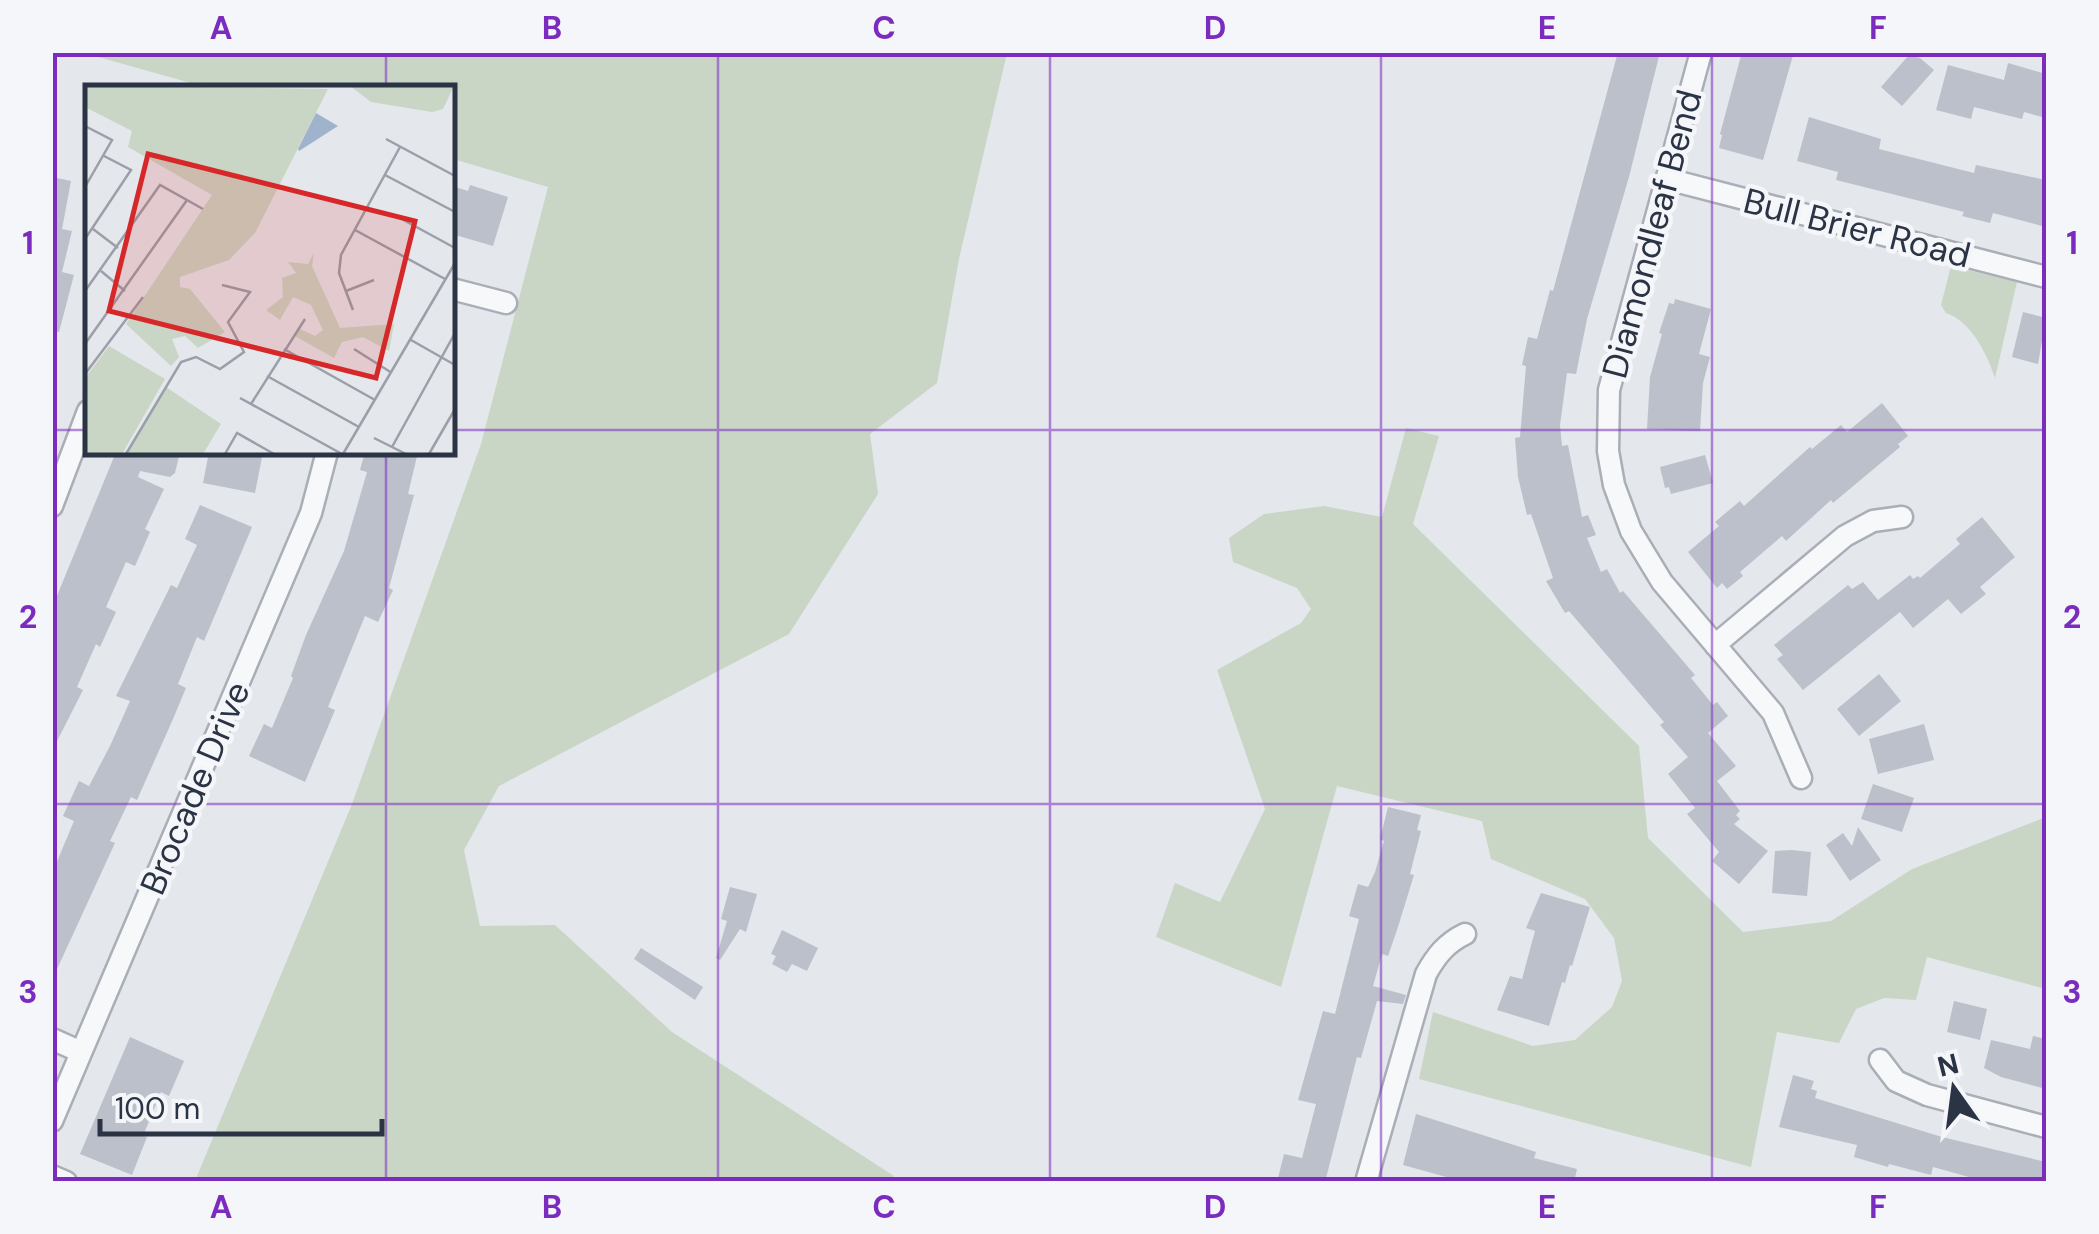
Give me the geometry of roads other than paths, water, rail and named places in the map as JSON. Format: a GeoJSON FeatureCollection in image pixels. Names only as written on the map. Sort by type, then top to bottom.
{"type":"FeatureCollection","features":[{"type":"Feature","properties":{"kind":"street","name":"Diamondleaf Bend"},"geometry":{"type":"LineString","coordinates":[[1702,52],[1609,390],[1608,451],[1614,485],[1631,530],[1662,582],[1774,714],[1802,778]]}},
{"type":"Feature","properties":{"kind":"street","name":"Bull Brier Road"},"geometry":{"type":"LineString","coordinates":[[1668,179],[2046,277]]}},
{"type":"Feature","properties":{"kind":"street"},"geometry":{"type":"LineString","coordinates":[[455,291],[506,302]]}},
{"type":"Feature","properties":{"kind":"street"},"geometry":{"type":"LineString","coordinates":[[52,506],[85,419]]}},
{"type":"Feature","properties":{"kind":"street","name":"Brocade Drive"},"geometry":{"type":"LineString","coordinates":[[52,1121],[311,513],[325,455]]}},
{"type":"Feature","properties":{"kind":"street"},"geometry":{"type":"LineString","coordinates":[[1716,645],[1845,536],[1873,520],[1902,516]]}},
{"type":"Feature","properties":{"kind":"street"},"geometry":{"type":"LineString","coordinates":[[1366,1182],[1426,974],[1437,955],[1453,939],[1465,934]]}},
{"type":"Feature","properties":{"kind":"street"},"geometry":{"type":"LineString","coordinates":[[52,1040],[81,1052]]}},
{"type":"Feature","properties":{"kind":"street"},"geometry":{"type":"LineString","coordinates":[[1880,1060],[1896,1081],[1927,1095],[2046,1127]]}},
{"type":"Feature","properties":{"kind":"street"},"geometry":{"type":"LineString","coordinates":[[52,1176],[66,1182]]}}]}
